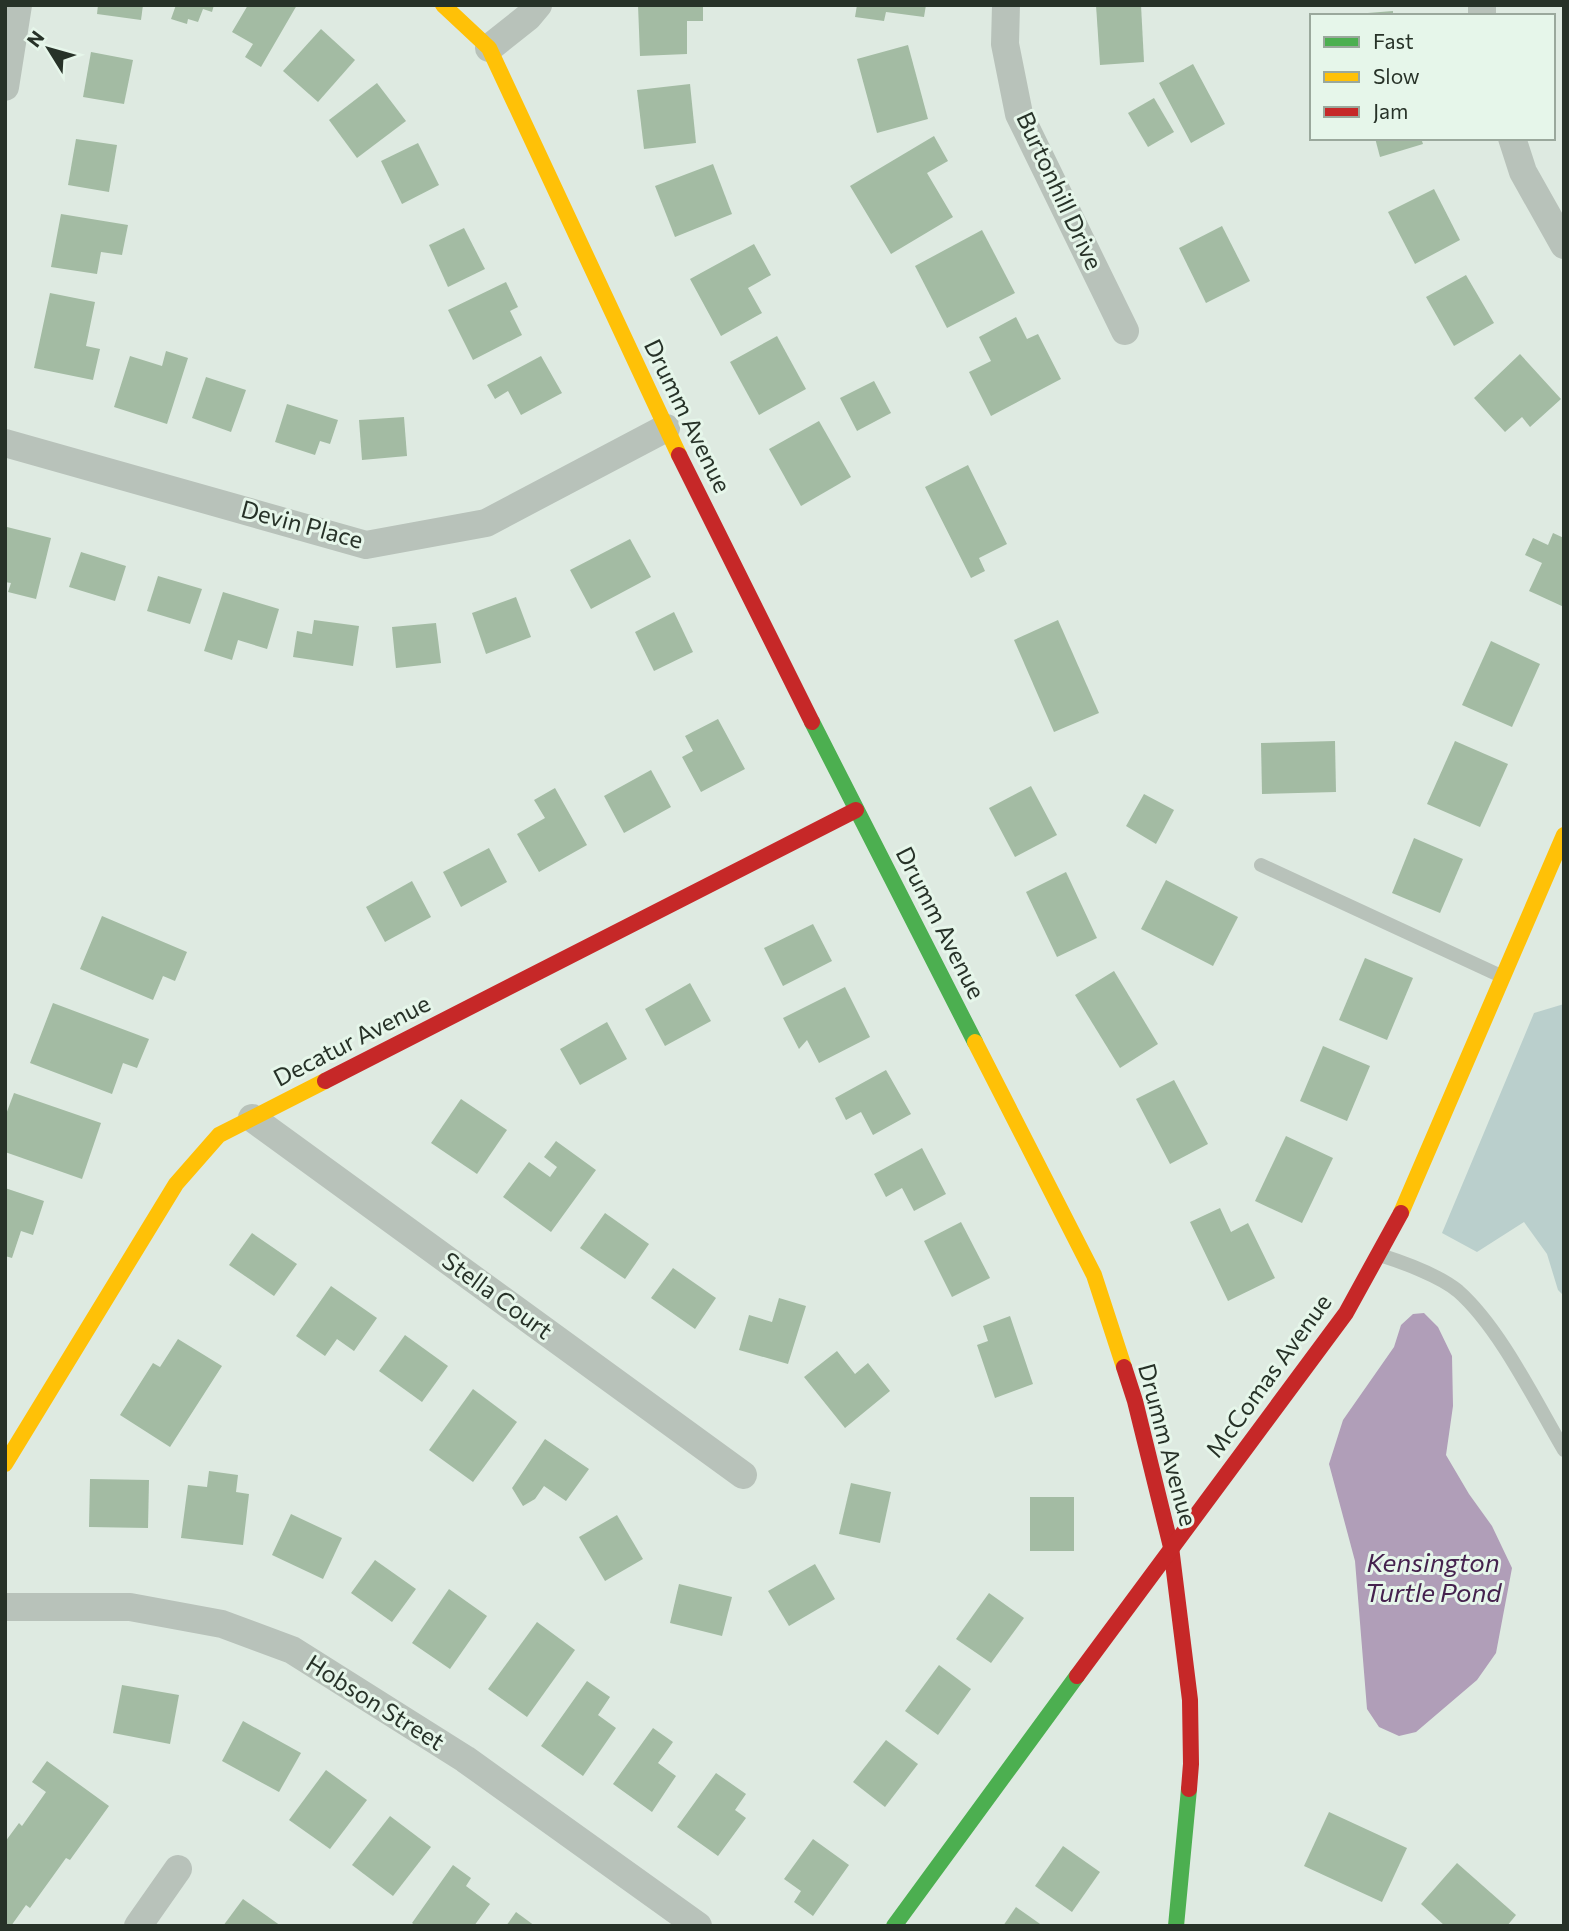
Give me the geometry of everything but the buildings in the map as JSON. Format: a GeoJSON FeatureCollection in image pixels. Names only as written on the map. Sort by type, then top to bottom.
{"type":"FeatureCollection","features":[{"type":"Feature","properties":{"kind":"street"},"geometry":{"type":"LineString","coordinates":[[5,87],[18,5]]}},
{"type":"Feature","properties":{"kind":"street","name":"Drumm Avenue"},"geometry":{"type":"LineString","coordinates":[[443,5],[489,48],[666,428],[856,810],[1094,1275],[1135,1401],[1171,1547],[1190,1700],[1191,1765],[1180,1925]]}},
{"type":"Feature","properties":{"kind":"street"},"geometry":{"type":"LineString","coordinates":[[489,48],[528,17],[538,5]]}},
{"type":"Feature","properties":{"kind":"street","name":"Burtonhill Drive"},"geometry":{"type":"LineString","coordinates":[[1006,5],[1005,44],[1019,114],[1125,331]]}},
{"type":"Feature","properties":{"kind":"street"},"geometry":{"type":"LineString","coordinates":[[1513,140],[1523,172],[1564,245]]}},
{"type":"Feature","properties":{"kind":"street","name":"Devin Place"},"geometry":{"type":"LineString","coordinates":[[5,443],[366,545],[486,523],[666,428]]}},
{"type":"Feature","properties":{"kind":"street","name":"Decatur Avenue"},"geometry":{"type":"LineString","coordinates":[[5,1464],[176,1184],[219,1135],[856,810]]}},
{"type":"Feature","properties":{"kind":"street","name":"McComas Avenue"},"geometry":{"type":"LineString","coordinates":[[894,1926],[1346,1313],[1400,1216],[1564,835]]}},
{"type":"Feature","properties":{"kind":"street","name":"Stella Court"},"geometry":{"type":"LineString","coordinates":[[252,1118],[743,1475]]}},
{"type":"Feature","properties":{"kind":"street","name":"Hobson Street"},"geometry":{"type":"LineString","coordinates":[[5,1607],[130,1606],[222,1624],[292,1650],[465,1759],[698,1926]]}},
{"type":"Feature","properties":{"kind":"street"},"geometry":{"type":"LineString","coordinates":[[138,1926],[178,1869]]}},
{"type":"Feature","properties":{"kind":"lane"},"geometry":{"type":"LineString","coordinates":[[1261,865],[1503,976]]}},
{"type":"Feature","properties":{"kind":"lane"},"geometry":{"type":"LineString","coordinates":[[1378,1255],[1406,1263],[1457,1290],[1491,1327],[1564,1450]]}},
{"type":"Feature","properties":{"kind":"shaded area"},"geometry":{"type":"Polygon","coordinates":[[[1564,1004],[1564,1296],[1558,1290],[1547,1254],[1524,1222],[1477,1252],[1442,1233],[1534,1013],[1564,1004]]]}},
{"type":"Feature","properties":{"kind":"water","name":"Kensington Turtle Pond"},"geometry":{"type":"Polygon","coordinates":[[[1424,1313],[1438,1327],[1452,1356],[1453,1406],[1446,1455],[1492,1526],[1512,1568],[1496,1653],[1477,1680],[1416,1732],[1399,1736],[1379,1727],[1367,1709],[1355,1561],[1329,1464],[1343,1420],[1394,1347],[1401,1325],[1413,1314],[1424,1313]]]}},
{"type":"Feature","properties":{"kind":"traffic: fast"},"geometry":{"type":"LineString","coordinates":[[812,722],[975,1042]]}},
{"type":"Feature","properties":{"kind":"traffic: fast"},"geometry":{"type":"LineString","coordinates":[[894,1926],[1077,1676]]}},
{"type":"Feature","properties":{"kind":"traffic: fast"},"geometry":{"type":"LineString","coordinates":[[1176,1926],[1189,1789]]}},
{"type":"Feature","properties":{"kind":"traffic: slow"},"geometry":{"type":"LineString","coordinates":[[443,5],[489,48],[679,455]]}},
{"type":"Feature","properties":{"kind":"traffic: slow"},"geometry":{"type":"LineString","coordinates":[[1401,1213],[1564,835]]}},
{"type":"Feature","properties":{"kind":"traffic: slow"},"geometry":{"type":"LineString","coordinates":[[975,1042],[1094,1275],[1124,1367]]}},
{"type":"Feature","properties":{"kind":"traffic: slow"},"geometry":{"type":"LineString","coordinates":[[5,1464],[176,1184],[219,1135],[325,1081]]}},
{"type":"Feature","properties":{"kind":"traffic: jam"},"geometry":{"type":"LineString","coordinates":[[679,455],[812,722]]}},
{"type":"Feature","properties":{"kind":"traffic: jam"},"geometry":{"type":"LineString","coordinates":[[325,1081],[856,810]]}},
{"type":"Feature","properties":{"kind":"traffic: jam"},"geometry":{"type":"LineString","coordinates":[[1077,1676],[1346,1313],[1401,1213]]}},
{"type":"Feature","properties":{"kind":"traffic: jam"},"geometry":{"type":"LineString","coordinates":[[1124,1367],[1171,1547],[1190,1700],[1189,1789]]}}]}
